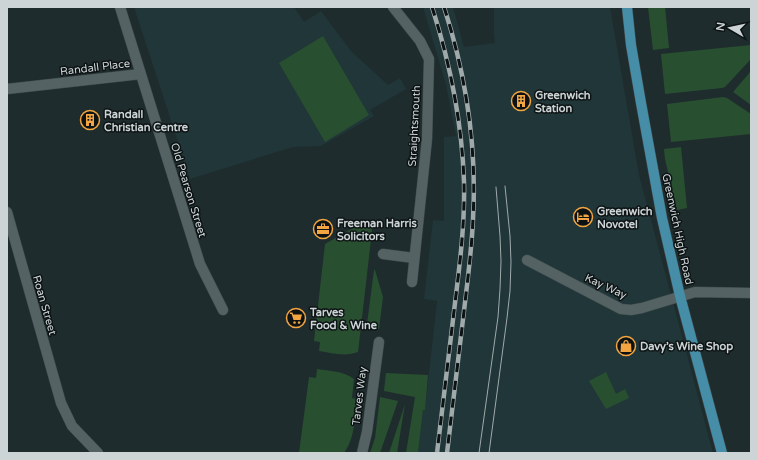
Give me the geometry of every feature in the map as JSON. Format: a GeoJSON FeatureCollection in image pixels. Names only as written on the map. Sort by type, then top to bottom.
{"type":"FeatureCollection","features":[{"type":"Feature","properties":{"kind":"main road","name":"Greenwich High Road"},"geometry":{"type":"LineString","coordinates":[[627,7],[631,45],[662,218],[680,296],[722,453]]}},
{"type":"Feature","properties":{"kind":"street","name":"Randall Place"},"geometry":{"type":"LineString","coordinates":[[7,89],[141,74],[120,7]]}},
{"type":"Feature","properties":{"kind":"street","name":"Straightsmouth"},"geometry":{"type":"LineString","coordinates":[[393,7],[420,41],[429,59],[427,139],[412,282]]}},
{"type":"Feature","properties":{"kind":"street","name":"Old Pearson Street"},"geometry":{"type":"LineString","coordinates":[[141,74],[200,264],[223,310]]}},
{"type":"Feature","properties":{"kind":"street","name":"Roan Street"},"geometry":{"type":"LineString","coordinates":[[7,212],[61,404],[72,426],[98,453]]}},
{"type":"Feature","properties":{"kind":"street"},"geometry":{"type":"LineString","coordinates":[[383,254],[414,258]]}},
{"type":"Feature","properties":{"kind":"street","name":"Kay Way"},"geometry":{"type":"LineString","coordinates":[[527,260],[621,309],[631,310],[642,308],[695,292],[751,293]]}},
{"type":"Feature","properties":{"kind":"street","name":"Tarves Way"},"geometry":{"type":"LineString","coordinates":[[362,453],[367,432],[379,342]]}},
{"type":"Feature","properties":{"kind":"shaded area"},"geometry":{"type":"Polygon","coordinates":[[[134,7],[294,7],[304,22],[321,11],[351,51],[388,85],[400,78],[406,89],[370,110],[374,116],[321,146],[293,147],[190,179],[134,7]]]}},
{"type":"Feature","properties":{"kind":"shaded area"},"geometry":{"type":"Polygon","coordinates":[[[423,7],[453,7],[464,47],[495,43],[494,7],[610,7],[639,175],[713,453],[418,453],[423,410],[425,409],[437,301],[424,299],[433,220],[444,221],[444,137],[456,136],[446,85],[423,7]]]}},
{"type":"Feature","properties":{"kind":"green space"},"geometry":{"type":"Polygon","coordinates":[[[648,7],[665,7],[669,48],[653,50],[648,7]]]}},
{"type":"Feature","properties":{"kind":"green space"},"geometry":{"type":"Polygon","coordinates":[[[323,36],[369,115],[325,142],[279,63],[323,36]]]}},
{"type":"Feature","properties":{"kind":"green space"},"geometry":{"type":"Polygon","coordinates":[[[751,45],[751,59],[725,87],[665,94],[661,54],[751,45]]]}},
{"type":"Feature","properties":{"kind":"green space"},"geometry":{"type":"Polygon","coordinates":[[[751,71],[751,105],[733,92],[751,71]]]}},
{"type":"Feature","properties":{"kind":"green space"},"geometry":{"type":"Polygon","coordinates":[[[723,97],[727,98],[751,114],[751,134],[671,142],[667,104],[723,97]]]}},
{"type":"Feature","properties":{"kind":"green space"},"geometry":{"type":"Polygon","coordinates":[[[681,147],[687,208],[677,210],[664,149],[681,147]]]}},
{"type":"Feature","properties":{"kind":"green space"},"geometry":{"type":"Polygon","coordinates":[[[362,223],[371,226],[372,231],[358,352],[334,354],[319,351],[320,342],[314,341],[325,244],[362,223]]]}},
{"type":"Feature","properties":{"kind":"green space"},"geometry":{"type":"Polygon","coordinates":[[[374,270],[383,297],[379,329],[367,324],[374,270]]]}},
{"type":"Feature","properties":{"kind":"green space"},"geometry":{"type":"Polygon","coordinates":[[[317,369],[341,373],[354,379],[352,398],[357,399],[355,420],[348,447],[344,453],[299,453],[309,377],[316,378],[317,369]]]}},
{"type":"Feature","properties":{"kind":"green space"},"geometry":{"type":"Polygon","coordinates":[[[606,372],[616,394],[625,389],[629,398],[606,409],[589,381],[606,372]]]}},
{"type":"Feature","properties":{"kind":"green space"},"geometry":{"type":"Polygon","coordinates":[[[386,373],[428,375],[425,410],[423,410],[418,453],[406,453],[415,397],[384,391],[386,373]]]}},
{"type":"Feature","properties":{"kind":"green space"},"geometry":{"type":"Polygon","coordinates":[[[380,397],[398,401],[380,453],[370,453],[375,438],[380,397]]]}},
{"type":"Feature","properties":{"kind":"green space"},"geometry":{"type":"Polygon","coordinates":[[[405,404],[397,453],[389,453],[405,404]]]}},
{"type":"Feature","properties":{"kind":"tram line"},"geometry":{"type":"LineString","coordinates":[[489,453],[510,291],[510,236],[505,186]]}},
{"type":"Feature","properties":{"kind":"tram line"},"geometry":{"type":"LineString","coordinates":[[479,453],[498,317],[500,289],[501,261],[496,187]]}},
{"type":"Feature","properties":{"kind":"railway"},"geometry":{"type":"LineString","coordinates":[[432,7],[450,71],[461,138],[464,182],[464,212],[460,258],[437,453]]}},
{"type":"Feature","properties":{"kind":"railway"},"geometry":{"type":"LineString","coordinates":[[444,7],[452,33],[464,85],[471,139],[474,192],[473,228],[447,453]]}},
{"type":"Feature","properties":{"kind":"place","name":"Greenwich Station"},"geometry":{"type":"Point","coordinates":[521,101]}},
{"type":"Feature","properties":{"kind":"place","name":"Randall Christian Centre"},"geometry":{"type":"Point","coordinates":[90,120]}},
{"type":"Feature","properties":{"kind":"place","name":"Greenwich Novotel"},"geometry":{"type":"Point","coordinates":[583,217]}},
{"type":"Feature","properties":{"kind":"place","name":"Freeman Harris Solicitors"},"geometry":{"type":"Point","coordinates":[323,229]}},
{"type":"Feature","properties":{"kind":"place","name":"Tarves Food & Wine"},"geometry":{"type":"Point","coordinates":[296,318]}},
{"type":"Feature","properties":{"kind":"place","name":"Davy’s Wine Shop"},"geometry":{"type":"Point","coordinates":[626,346]}}]}
